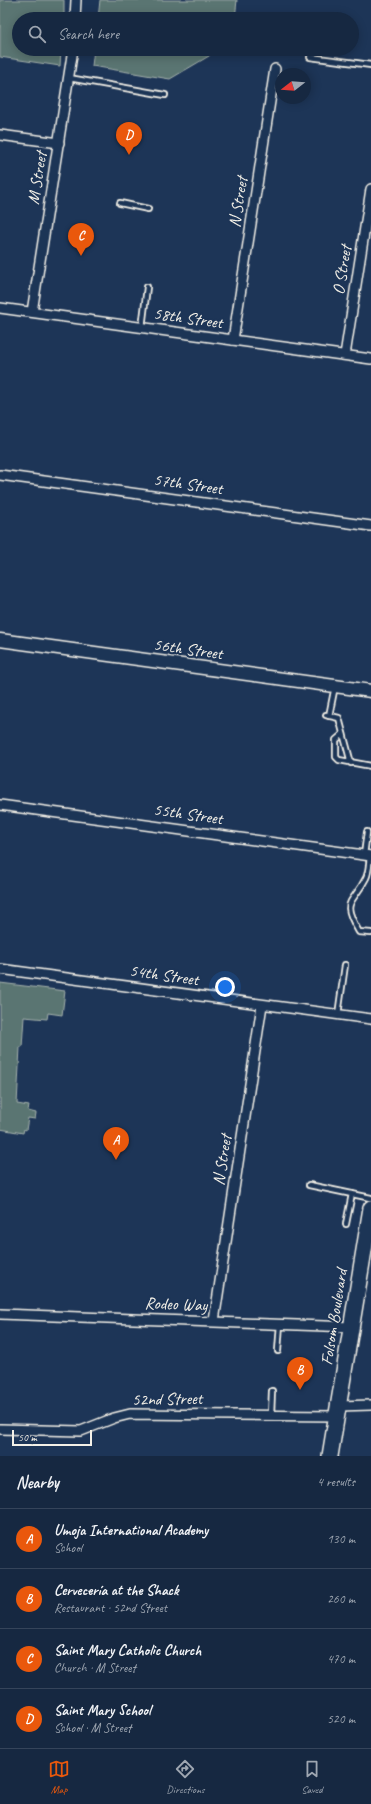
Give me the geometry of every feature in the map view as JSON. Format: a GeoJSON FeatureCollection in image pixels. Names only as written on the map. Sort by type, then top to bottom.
{"type":"FeatureCollection","features":[{"type":"Feature","properties":{"kind":"main road","name":"Folsom Boulevard"},"geometry":{"type":"LineString","coordinates":[[330,1456],[371,1208]]}},
{"type":"Feature","properties":{"kind":"street"},"geometry":{"type":"LineString","coordinates":[[75,12],[76,0]]}},
{"type":"Feature","properties":{"kind":"street","name":"M Street"},"geometry":{"type":"LineString","coordinates":[[32,312],[72,56]]}},
{"type":"Feature","properties":{"kind":"street","name":"N Street"},"geometry":{"type":"LineString","coordinates":[[233,340],[275,68]]}},
{"type":"Feature","properties":{"kind":"street"},"geometry":{"type":"LineString","coordinates":[[0,135],[59,143]]}},
{"type":"Feature","properties":{"kind":"street","name":"O Street"},"geometry":{"type":"LineString","coordinates":[[345,356],[371,189]]}},
{"type":"Feature","properties":{"kind":"street","name":"58th Street"},"geometry":{"type":"LineString","coordinates":[[0,308],[371,359]]}},
{"type":"Feature","properties":{"kind":"street","name":"57th Street"},"geometry":{"type":"LineString","coordinates":[[0,475],[371,526]]}},
{"type":"Feature","properties":{"kind":"street","name":"56th Street"},"geometry":{"type":"LineString","coordinates":[[0,640],[371,691]]}},
{"type":"Feature","properties":{"kind":"street","name":"55th Street"},"geometry":{"type":"LineString","coordinates":[[0,804],[368,856]]}},
{"type":"Feature","properties":{"kind":"street","name":"54th Street"},"geometry":{"type":"LineString","coordinates":[[0,969],[371,1019]]}},
{"type":"Feature","properties":{"kind":"street","name":"N Street"},"geometry":{"type":"LineString","coordinates":[[214,1321],[262,1005]]}},
{"type":"Feature","properties":{"kind":"street","name":"Rodeo Way"},"geometry":{"type":"LineString","coordinates":[[0,1314],[352,1326]]}},
{"type":"Feature","properties":{"kind":"street","name":"52nd Street"},"geometry":{"type":"LineString","coordinates":[[0,1429],[81,1431],[114,1418],[130,1414],[271,1415],[338,1411],[371,1405]]}},
{"type":"Feature","properties":{"kind":"lane"},"geometry":{"type":"LineString","coordinates":[[310,57],[371,65]]}},
{"type":"Feature","properties":{"kind":"lane"},"geometry":{"type":"LineString","coordinates":[[69,78],[165,95]]}},
{"type":"Feature","properties":{"kind":"lane"},"geometry":{"type":"LineString","coordinates":[[120,203],[148,209]]}},
{"type":"Feature","properties":{"kind":"lane"},"geometry":{"type":"LineString","coordinates":[[142,328],[147,287]]}},
{"type":"Feature","properties":{"kind":"lane"},"geometry":{"type":"LineString","coordinates":[[335,686],[327,716],[339,718],[351,763]]}},
{"type":"Feature","properties":{"kind":"lane"},"geometry":{"type":"LineString","coordinates":[[343,734],[336,740],[336,757],[339,760],[371,766]]}},
{"type":"Feature","properties":{"kind":"lane"},"geometry":{"type":"LineString","coordinates":[[367,832],[367,876],[349,903],[350,916],[359,932],[371,933]]}},
{"type":"Feature","properties":{"kind":"lane"},"geometry":{"type":"LineString","coordinates":[[338,1015],[345,965]]}},
{"type":"Feature","properties":{"kind":"lane"},"geometry":{"type":"LineString","coordinates":[[310,1185],[371,1198]]}},
{"type":"Feature","properties":{"kind":"lane"},"geometry":{"type":"LineString","coordinates":[[346,1224],[352,1194]]}},
{"type":"Feature","properties":{"kind":"lane"},"geometry":{"type":"LineString","coordinates":[[278,1351],[280,1324]]}},
{"type":"Feature","properties":{"kind":"lane"},"geometry":{"type":"LineString","coordinates":[[271,1415],[272,1391]]}},
{"type":"Feature","properties":{"kind":"green space"},"geometry":{"type":"Polygon","coordinates":[[[0,0],[64,0],[64,12],[12,12],[12,56],[61,56],[60,66],[0,57],[0,0]]]}},
{"type":"Feature","properties":{"kind":"green space"},"geometry":{"type":"Polygon","coordinates":[[[100,0],[237,0],[236,12],[99,12],[100,0]]]}},
{"type":"Feature","properties":{"kind":"green space"},"geometry":{"type":"Polygon","coordinates":[[[93,56],[209,56],[170,79],[92,66],[93,56]]]}},
{"type":"Feature","properties":{"kind":"green space"},"geometry":{"type":"Polygon","coordinates":[[[0,983],[65,991],[62,1015],[48,1013],[47,1019],[24,1017],[22,1047],[20,1047],[17,1104],[29,1106],[28,1111],[36,1113],[35,1119],[28,1118],[26,1130],[24,1129],[23,1133],[0,1129],[0,983]]]}},
{"type":"Feature","properties":{"kind":"place","name":"Saint Mary School"},"geometry":{"type":"Point","coordinates":[129,155]}},
{"type":"Feature","properties":{"kind":"place","name":"Saint Mary Catholic Church"},"geometry":{"type":"Point","coordinates":[81,256]}},
{"type":"Feature","properties":{"kind":"place","name":"Umoja International Academy"},"geometry":{"type":"Point","coordinates":[116,1160]}},
{"type":"Feature","properties":{"kind":"place","name":"Cervecería at the Shack"},"geometry":{"type":"Point","coordinates":[300,1390]}}]}
